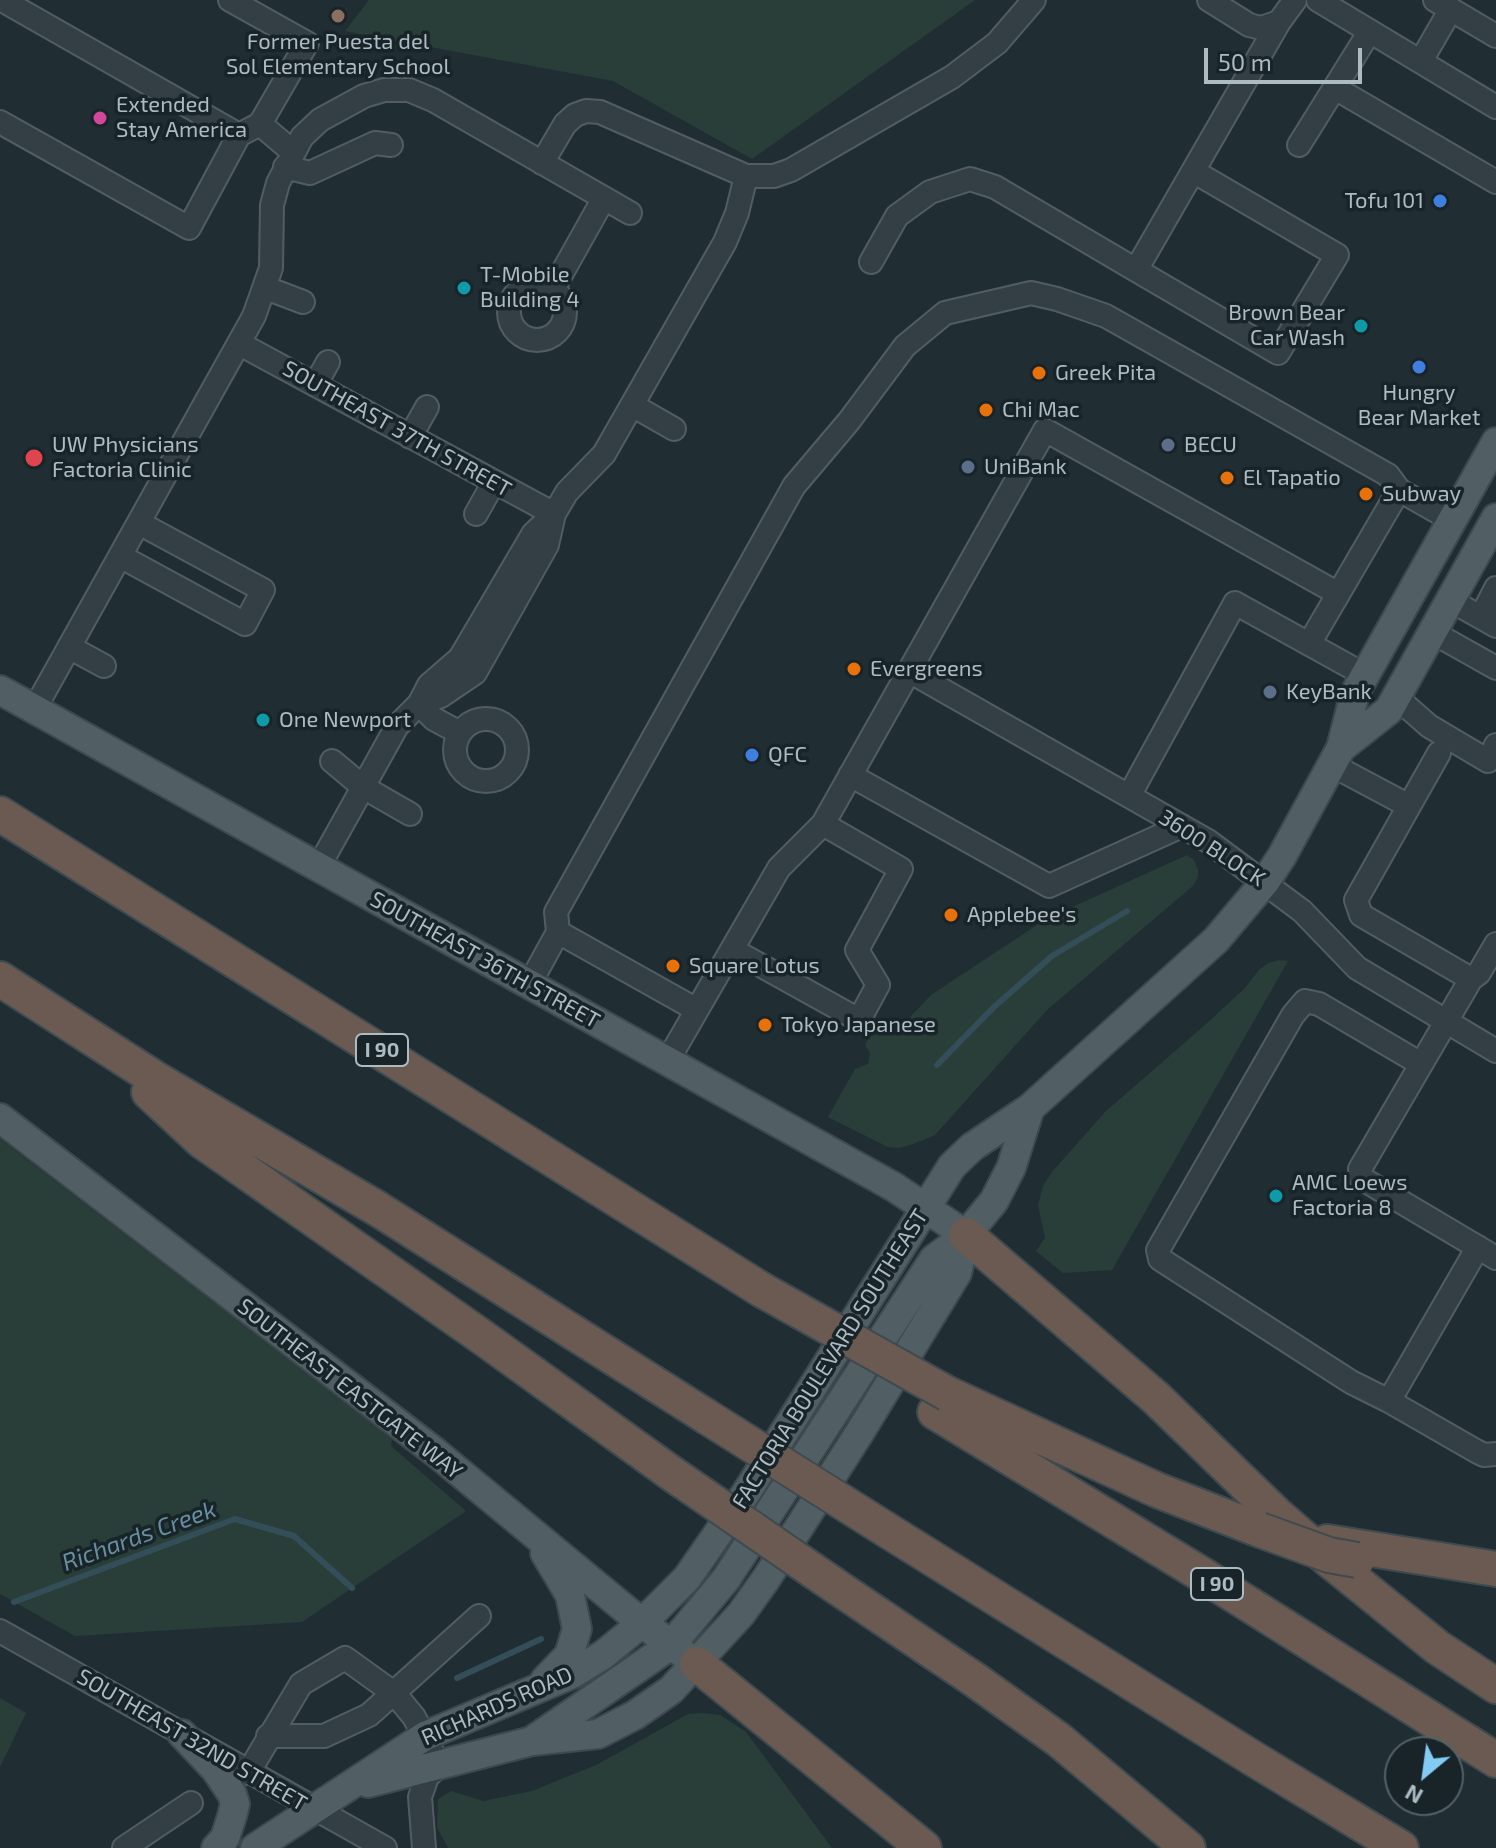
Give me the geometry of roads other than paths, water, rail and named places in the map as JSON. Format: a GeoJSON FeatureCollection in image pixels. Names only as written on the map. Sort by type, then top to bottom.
{"type":"FeatureCollection","features":[{"type":"Feature","properties":{"kind":"highway","name":"I 90"},"geometry":{"type":"LineString","coordinates":[[0,814],[942,1403],[1201,1574],[1496,1760]]}},
{"type":"Feature","properties":{"kind":"highway"},"geometry":{"type":"LineString","coordinates":[[0,979],[159,1081],[378,1209],[890,1532],[1401,1848]]}},
{"type":"Feature","properties":{"kind":"highway"},"geometry":{"type":"LineString","coordinates":[[87,1035],[202,1141],[671,1473],[1059,1740],[1188,1848]]}},
{"type":"Feature","properties":{"kind":"highway"},"geometry":{"type":"LineString","coordinates":[[966,1235],[1156,1398],[1275,1513],[1328,1559],[1437,1647],[1496,1686]]}},
{"type":"Feature","properties":{"kind":"highway"},"geometry":{"type":"LineString","coordinates":[[942,1403],[1329,1555],[1359,1554],[1496,1569]]}},
{"type":"Feature","properties":{"kind":"highway"},"geometry":{"type":"LineString","coordinates":[[1359,1554],[1496,1590]]}},
{"type":"Feature","properties":{"kind":"highway"},"geometry":{"type":"LineString","coordinates":[[684,1654],[924,1848]]}},
{"type":"Feature","properties":{"kind":"highway"},"geometry":{"type":"LineString","coordinates":[[975,1680],[1161,1848]]}},
{"type":"Feature","properties":{"kind":"main road","name":"FACTORIA BOULEVARD SOUTHEAST"},"geometry":{"type":"LineString","coordinates":[[642,1623],[687,1578],[746,1493],[952,1166],[972,1147],[1030,1108],[1216,940],[1265,882],[1337,756],[1355,693],[1452,520],[1468,479],[1496,442]]}},
{"type":"Feature","properties":{"kind":"main road","name":"FACTORIA BOULEVARD SOUTHEAST"},"geometry":{"type":"LineString","coordinates":[[1337,756],[1389,710],[1493,529]]}},
{"type":"Feature","properties":{"kind":"main road","name":"SOUTHEAST 36TH STREET"},"geometry":{"type":"LineString","coordinates":[[0,690],[891,1184],[966,1235]]}},
{"type":"Feature","properties":{"kind":"main road"},"geometry":{"type":"LineString","coordinates":[[684,1654],[741,1614],[860,1432],[957,1273],[966,1235],[994,1201],[1011,1168],[1030,1108]]}},
{"type":"Feature","properties":{"kind":"main road","name":"SOUTHEAST EASTGATE WAY"},"geometry":{"type":"LineString","coordinates":[[0,1118],[425,1445],[684,1654]]}},
{"type":"Feature","properties":{"kind":"main road"},"geometry":{"type":"LineString","coordinates":[[526,1526],[570,1595],[577,1629],[569,1655],[548,1678],[530,1691]]}},
{"type":"Feature","properties":{"kind":"main road","name":"RICHARDS ROAD"},"geometry":{"type":"LineString","coordinates":[[255,1848],[425,1736],[572,1674],[603,1655],[642,1623]]}},
{"type":"Feature","properties":{"kind":"main road","name":"RICHARDS ROAD"},"geometry":{"type":"LineString","coordinates":[[532,1741],[684,1654]]}},
{"type":"Feature","properties":{"kind":"main road","name":"RICHARDS ROAD"},"geometry":{"type":"LineString","coordinates":[[350,1787],[532,1741],[598,1734],[635,1715],[671,1690],[684,1654]]}},
{"type":"Feature","properties":{"kind":"main road"},"geometry":{"type":"LineString","coordinates":[[182,1734],[216,1770],[235,1804],[225,1838],[216,1848]]}},
{"type":"Feature","properties":{"kind":"street"},"geometry":{"type":"LineString","coordinates":[[2,0],[239,135]]}},
{"type":"Feature","properties":{"kind":"street"},"geometry":{"type":"LineString","coordinates":[[0,122],[189,228],[239,135],[260,124],[307,43],[230,0]]}},
{"type":"Feature","properties":{"kind":"street"},"geometry":{"type":"LineString","coordinates":[[542,163],[565,124],[586,111],[600,112],[746,176],[774,176],[791,170],[952,77],[997,43],[1034,0]]}},
{"type":"Feature","properties":{"kind":"street"},"geometry":{"type":"LineString","coordinates":[[1209,0],[1249,25],[1261,28],[1279,22]]}},
{"type":"Feature","properties":{"kind":"street"},"geometry":{"type":"LineString","coordinates":[[1136,270],[1279,22],[1295,0]]}},
{"type":"Feature","properties":{"kind":"street"},"geometry":{"type":"LineString","coordinates":[[1330,3],[1370,31],[1496,107]]}},
{"type":"Feature","properties":{"kind":"street"},"geometry":{"type":"LineString","coordinates":[[1421,61],[1443,4],[1496,36]]}},
{"type":"Feature","properties":{"kind":"street"},"geometry":{"type":"LineString","coordinates":[[1299,145],[1370,31]]}},
{"type":"Feature","properties":{"kind":"street"},"geometry":{"type":"LineString","coordinates":[[1335,88],[1496,182]]}},
{"type":"Feature","properties":{"kind":"street"},"geometry":{"type":"LineString","coordinates":[[34,710],[240,344],[266,288],[273,253],[272,205],[278,183],[302,137],[320,120],[364,96],[384,90],[409,90],[433,100],[542,163],[600,206],[630,213]]}},
{"type":"Feature","properties":{"kind":"street"},"geometry":{"type":"LineString","coordinates":[[260,124],[289,160],[310,173],[375,143],[391,145]]}},
{"type":"Feature","properties":{"kind":"street"},"geometry":{"type":"LineString","coordinates":[[871,262],[897,216],[930,192],[970,179],[998,188],[1278,353],[1337,255],[1193,171]]}},
{"type":"Feature","properties":{"kind":"street"},"geometry":{"type":"LineString","coordinates":[[318,868],[397,726],[419,704],[441,696],[475,673],[547,545],[554,514],[567,492],[604,454],[725,242],[737,213],[746,176]]}},
{"type":"Feature","properties":{"kind":"street"},"geometry":{"type":"LineString","coordinates":[[553,289],[600,206]]}},
{"type":"Feature","properties":{"kind":"street"},"geometry":{"type":"LineString","coordinates":[[266,288],[303,302]]}},
{"type":"Feature","properties":{"kind":"street"},"geometry":{"type":"LineString","coordinates":[[529,985],[558,932],[556,912],[794,486],[849,421],[905,346],[945,313],[1031,293],[1106,316],[1388,475],[1399,490],[1452,520]]}},
{"type":"Feature","properties":{"kind":"street","name":"SOUTHEAST 37TH STREET"},"geometry":{"type":"LineString","coordinates":[[240,344],[554,514]]}},
{"type":"Feature","properties":{"kind":"street"},"geometry":{"type":"LineString","coordinates":[[315,385],[328,362]]}},
{"type":"Feature","properties":{"kind":"street"},"geometry":{"type":"LineString","coordinates":[[632,405],[674,429]]}},
{"type":"Feature","properties":{"kind":"street"},"geometry":{"type":"LineString","coordinates":[[410,437],[427,407]]}},
{"type":"Feature","properties":{"kind":"street"},"geometry":{"type":"LineString","coordinates":[[668,1060],[779,868],[823,824],[1045,430],[1337,593]]}},
{"type":"Feature","properties":{"kind":"street"},"geometry":{"type":"LineString","coordinates":[[476,514],[494,482]]}},
{"type":"Feature","properties":{"kind":"street"},"geometry":{"type":"LineString","coordinates":[[1309,644],[1399,490]]}},
{"type":"Feature","properties":{"kind":"street"},"geometry":{"type":"LineString","coordinates":[[120,556],[245,624],[263,590],[139,523]]}},
{"type":"Feature","properties":{"kind":"street"},"geometry":{"type":"LineString","coordinates":[[1450,600],[1488,621],[1496,588]]}},
{"type":"Feature","properties":{"kind":"street"},"geometry":{"type":"LineString","coordinates":[[1129,796],[1235,603],[1365,675]]}},
{"type":"Feature","properties":{"kind":"street"},"geometry":{"type":"LineString","coordinates":[[1432,632],[1496,668]]}},
{"type":"Feature","properties":{"kind":"street"},"geometry":{"type":"LineString","coordinates":[[69,647],[104,666]]}},
{"type":"Feature","properties":{"kind":"street","name":"3600 BLOCK"},"geometry":{"type":"LineString","coordinates":[[909,671],[1208,841],[1302,911],[1357,968],[1496,1051]]}},
{"type":"Feature","properties":{"kind":"street"},"geometry":{"type":"LineString","coordinates":[[1396,697],[1429,726],[1488,761],[1496,745]]}},
{"type":"Feature","properties":{"kind":"street"},"geometry":{"type":"LineString","coordinates":[[419,704],[434,719],[460,733]]}},
{"type":"Feature","properties":{"kind":"street"},"geometry":{"type":"LineString","coordinates":[[1439,753],[1356,900],[1361,915],[1471,979]]}},
{"type":"Feature","properties":{"kind":"street"},"geometry":{"type":"LineString","coordinates":[[1337,756],[1409,806]]}},
{"type":"Feature","properties":{"kind":"street"},"geometry":{"type":"LineString","coordinates":[[332,761],[363,787],[410,814]]}},
{"type":"Feature","properties":{"kind":"street"},"geometry":{"type":"LineString","coordinates":[[850,775],[1049,886],[1182,826]]}},
{"type":"Feature","properties":{"kind":"street"},"geometry":{"type":"LineString","coordinates":[[733,950],[859,1020],[878,985],[857,950],[901,869],[823,824]]}},
{"type":"Feature","properties":{"kind":"street"},"geometry":{"type":"LineString","coordinates":[[558,932],[697,1010]]}},
{"type":"Feature","properties":{"kind":"street"},"geometry":{"type":"LineString","coordinates":[[1389,1401],[1487,1253],[1361,1178],[1360,1169],[1471,979],[1479,973],[1496,944]]}},
{"type":"Feature","properties":{"kind":"street"},"geometry":{"type":"LineString","coordinates":[[1421,1064],[1319,1004],[1305,1001],[1293,1015],[1158,1250],[1160,1259],[1351,1382],[1484,1455],[1496,1454]]}},
{"type":"Feature","properties":{"kind":"street"},"geometry":{"type":"LineString","coordinates":[[268,1736],[324,1736],[369,1715],[479,1616]]}},
{"type":"Feature","properties":{"kind":"street","name":"SOUTHEAST 32ND STREET"},"geometry":{"type":"LineString","coordinates":[[0,1631],[385,1848]]}},
{"type":"Feature","properties":{"kind":"street"},"geometry":{"type":"LineString","coordinates":[[248,1773],[301,1684],[345,1658],[395,1694],[414,1717],[439,1765],[427,1777],[420,1797],[424,1848]]}},
{"type":"Feature","properties":{"kind":"street"},"geometry":{"type":"LineString","coordinates":[[124,1848],[191,1803]]}},
{"type":"Feature","properties":{"kind":"waterway","name":"Richards Creek"},"geometry":{"type":"LineString","coordinates":[[937,1065],[994,1007],[1052,956],[1127,911]]}},
{"type":"Feature","properties":{"kind":"waterway","name":"Richards Creek"},"geometry":{"type":"LineString","coordinates":[[14,1602],[235,1519],[294,1536],[352,1588]]}},
{"type":"Feature","properties":{"kind":"waterway","name":"Richards Creek"},"geometry":{"type":"LineString","coordinates":[[457,1678],[541,1639]]}},
{"type":"Feature","properties":{"kind":"place","name":"Former Puesta del Sol Elementary School"},"geometry":{"type":"Point","coordinates":[338,16]}},
{"type":"Feature","properties":{"kind":"place","name":"Extended Stay America"},"geometry":{"type":"Point","coordinates":[100,118]}},
{"type":"Feature","properties":{"kind":"place","name":"Tofu 101"},"geometry":{"type":"Point","coordinates":[1440,201]}},
{"type":"Feature","properties":{"kind":"place","name":"T-Mobile Building 4"},"geometry":{"type":"Point","coordinates":[464,288]}},
{"type":"Feature","properties":{"kind":"place","name":"Brown Bear Car Wash"},"geometry":{"type":"Point","coordinates":[1361,326]}},
{"type":"Feature","properties":{"kind":"place","name":"Hungry Bear Market"},"geometry":{"type":"Point","coordinates":[1419,367]}},
{"type":"Feature","properties":{"kind":"place","name":"Greek Pita"},"geometry":{"type":"Point","coordinates":[1039,373]}},
{"type":"Feature","properties":{"kind":"place","name":"Chi Mac"},"geometry":{"type":"Point","coordinates":[986,410]}},
{"type":"Feature","properties":{"kind":"place","name":"BECU"},"geometry":{"type":"Point","coordinates":[1168,445]}},
{"type":"Feature","properties":{"kind":"place","name":"UW Physicians Factoria Clinic"},"geometry":{"type":"Point","coordinates":[34,458]}},
{"type":"Feature","properties":{"kind":"place","name":"UniBank"},"geometry":{"type":"Point","coordinates":[968,467]}},
{"type":"Feature","properties":{"kind":"place","name":"El Tapatio"},"geometry":{"type":"Point","coordinates":[1227,478]}},
{"type":"Feature","properties":{"kind":"place","name":"Subway"},"geometry":{"type":"Point","coordinates":[1366,494]}},
{"type":"Feature","properties":{"kind":"place","name":"Evergreens"},"geometry":{"type":"Point","coordinates":[854,669]}},
{"type":"Feature","properties":{"kind":"place","name":"KeyBank"},"geometry":{"type":"Point","coordinates":[1270,692]}},
{"type":"Feature","properties":{"kind":"place","name":"One Newport"},"geometry":{"type":"Point","coordinates":[263,720]}},
{"type":"Feature","properties":{"kind":"place","name":"QFC"},"geometry":{"type":"Point","coordinates":[752,755]}},
{"type":"Feature","properties":{"kind":"place","name":"Applebee's"},"geometry":{"type":"Point","coordinates":[951,915]}},
{"type":"Feature","properties":{"kind":"place","name":"Square Lotus"},"geometry":{"type":"Point","coordinates":[673,966]}},
{"type":"Feature","properties":{"kind":"place","name":"Tokyo Japanese"},"geometry":{"type":"Point","coordinates":[765,1025]}},
{"type":"Feature","properties":{"kind":"place","name":"AMC Loews Factoria 8"},"geometry":{"type":"Point","coordinates":[1276,1196]}}]}
